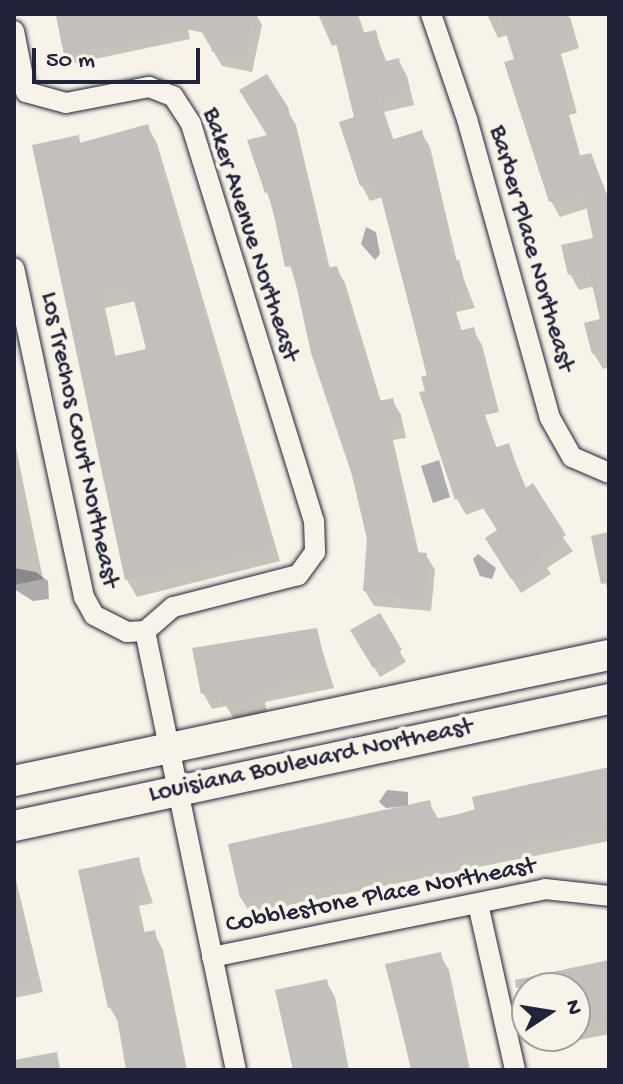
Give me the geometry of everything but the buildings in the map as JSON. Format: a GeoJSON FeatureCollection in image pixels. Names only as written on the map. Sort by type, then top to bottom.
{"type":"FeatureCollection","features":[{"type":"Feature","properties":{"kind":"street","name":"Barber Place Northeast"},"geometry":{"type":"LineString","coordinates":[[431,14],[467,119],[550,418],[572,457],[609,473]]}},
{"type":"Feature","properties":{"kind":"street","name":"Baker Avenue Northeast"},"geometry":{"type":"LineString","coordinates":[[14,31],[20,94],[66,103],[149,87],[173,96],[191,124],[314,521],[315,552],[298,575],[173,607],[145,631]]}},
{"type":"Feature","properties":{"kind":"street","name":"Los Trechos Court Northeast"},"geometry":{"type":"LineString","coordinates":[[14,268],[84,597],[94,615],[108,625],[145,631]]}},
{"type":"Feature","properties":{"kind":"street"},"geometry":{"type":"LineString","coordinates":[[145,631],[236,1070]]}},
{"type":"Feature","properties":{"kind":"street","name":"Louisiana Boulevard Northeast"},"geometry":{"type":"LineString","coordinates":[[14,781],[609,655]]}},
{"type":"Feature","properties":{"kind":"street","name":"Louisiana Boulevard Northeast"},"geometry":{"type":"LineString","coordinates":[[14,826],[609,699]]}},
{"type":"Feature","properties":{"kind":"street","name":"Cobblestone Place Northeast"},"geometry":{"type":"LineString","coordinates":[[212,957],[545,889],[609,896]]}},
{"type":"Feature","properties":{"kind":"street"},"geometry":{"type":"LineString","coordinates":[[478,904],[515,1070]]}},
{"type":"Feature","properties":{"kind":"shaded area"},"geometry":{"type":"Polygon","coordinates":[[[366,227],[376,232],[380,254],[375,260],[361,244],[366,227]]]}},
{"type":"Feature","properties":{"kind":"shaded area"},"geometry":{"type":"Polygon","coordinates":[[[439,460],[450,497],[433,503],[421,466],[439,460]]]}},
{"type":"Feature","properties":{"kind":"shaded area"},"geometry":{"type":"Polygon","coordinates":[[[478,554],[496,568],[492,579],[480,576],[473,559],[478,554]]]}},
{"type":"Feature","properties":{"kind":"shaded area"},"geometry":{"type":"Polygon","coordinates":[[[14,568],[36,572],[48,581],[49,599],[33,601],[14,589],[14,568]]]}},
{"type":"Feature","properties":{"kind":"shaded area"},"geometry":{"type":"Polygon","coordinates":[[[387,790],[408,792],[408,806],[386,808],[379,802],[387,790]]]}}]}
